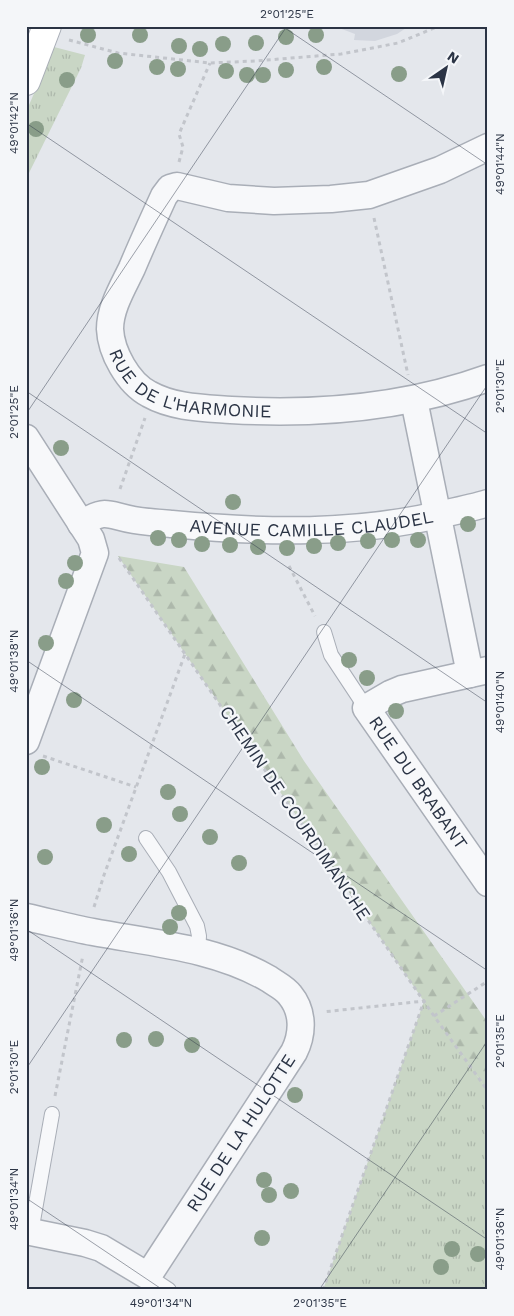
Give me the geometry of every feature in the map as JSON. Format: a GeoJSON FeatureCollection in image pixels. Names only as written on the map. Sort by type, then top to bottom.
{"type":"FeatureCollection","features":[{"type":"Feature","properties":{"kind":"main road"},"geometry":{"type":"LineString","coordinates":[[26,81],[57,33]]}},
{"type":"Feature","properties":{"kind":"street"},"geometry":{"type":"LineString","coordinates":[[173,187],[228,198],[274,201],[331,199],[369,195],[440,170],[488,147]]}},
{"type":"Feature","properties":{"kind":"street","name":"RUE DE L'HARMONIE"},"geometry":{"type":"LineString","coordinates":[[173,187],[164,196],[116,302],[110,328],[112,343],[119,361],[129,376],[147,393],[180,405],[272,412],[372,407],[414,400],[464,387],[488,378]]}},
{"type":"Feature","properties":{"kind":"street"},"geometry":{"type":"LineString","coordinates":[[414,400],[437,516]]}},
{"type":"Feature","properties":{"kind":"street"},"geometry":{"type":"LineString","coordinates":[[26,438],[87,537]]}},
{"type":"Feature","properties":{"kind":"street"},"geometry":{"type":"LineString","coordinates":[[31,747],[37,675],[87,537],[117,525],[126,518],[99,502],[56,486]]}},
{"type":"Feature","properties":{"kind":"street","name":"AVENUE CAMILLE CLAUDEL"},"geometry":{"type":"LineString","coordinates":[[126,518],[188,526],[288,532],[344,530],[406,522],[488,503]]}},
{"type":"Feature","properties":{"kind":"street","name":"RUE DU BRABANT"},"geometry":{"type":"LineString","coordinates":[[437,516],[479,672],[402,689],[366,708],[488,883]]}},
{"type":"Feature","properties":{"kind":"street","name":"RUE DE LA HULOTTE"},"geometry":{"type":"LineString","coordinates":[[26,917],[88,931],[198,951],[228,960],[255,972],[290,994],[300,1015],[301,1029],[300,1040],[294,1052],[158,1283],[101,1248],[28,1232]]}},
{"type":"Feature","properties":{"kind":"lane","name":"RUE DU BRABANT"},"geometry":{"type":"LineString","coordinates":[[324,632],[331,655],[366,708]]}},
{"type":"Feature","properties":{"kind":"lane"},"geometry":{"type":"LineString","coordinates":[[146,838],[169,872],[197,926],[199,936],[198,951]]}},
{"type":"Feature","properties":{"kind":"lane","name":"RUE DE LA HULOTTE"},"geometry":{"type":"LineString","coordinates":[[28,1232],[52,1114]]}},
{"type":"Feature","properties":{"kind":"path"},"geometry":{"type":"LineString","coordinates":[[57,33],[118,53],[210,63],[341,54],[398,43],[439,26]]}},
{"type":"Feature","properties":{"kind":"path"},"geometry":{"type":"LineString","coordinates":[[173,187],[183,147],[179,134],[210,63]]}},
{"type":"Feature","properties":{"kind":"path"},"geometry":{"type":"LineString","coordinates":[[369,195],[414,400]]}},
{"type":"Feature","properties":{"kind":"path"},"geometry":{"type":"LineString","coordinates":[[120,489],[152,396]]}},
{"type":"Feature","properties":{"kind":"path","name":"CHEMIN DE COURDIMANCHE"},"geometry":{"type":"LineString","coordinates":[[87,537],[103,563],[118,556],[434,1016],[488,1091]]}},
{"type":"Feature","properties":{"kind":"path"},"geometry":{"type":"LineString","coordinates":[[289,566],[324,632]]}},
{"type":"Feature","properties":{"kind":"path"},"geometry":{"type":"LineString","coordinates":[[52,1114],[88,931],[104,875],[185,654]]}},
{"type":"Feature","properties":{"kind":"path"},"geometry":{"type":"LineString","coordinates":[[31,747],[136,788]]}},
{"type":"Feature","properties":{"kind":"path"},"geometry":{"type":"LineString","coordinates":[[434,1016],[488,981]]}},
{"type":"Feature","properties":{"kind":"path"},"geometry":{"type":"LineString","coordinates":[[300,1015],[424,1001],[323,1290]]}},
{"type":"Feature","properties":{"kind":"shaded area"},"geometry":{"type":"Polygon","coordinates":[[[334,26],[409,26],[397,34],[375,41],[354,40],[355,34],[334,26]]]}},
{"type":"Feature","properties":{"kind":"green space"},"geometry":{"type":"Polygon","coordinates":[[[54,47],[85,55],[81,68],[26,179],[26,112],[54,47]]]}},
{"type":"Feature","properties":{"kind":"green space"},"geometry":{"type":"Polygon","coordinates":[[[118,556],[184,567],[304,761],[488,1023],[488,1091],[434,1016],[118,556]]]}},
{"type":"Feature","properties":{"kind":"green space"},"geometry":{"type":"Polygon","coordinates":[[[424,1001],[488,1091],[488,1290],[323,1290],[424,1001]]]}}]}
